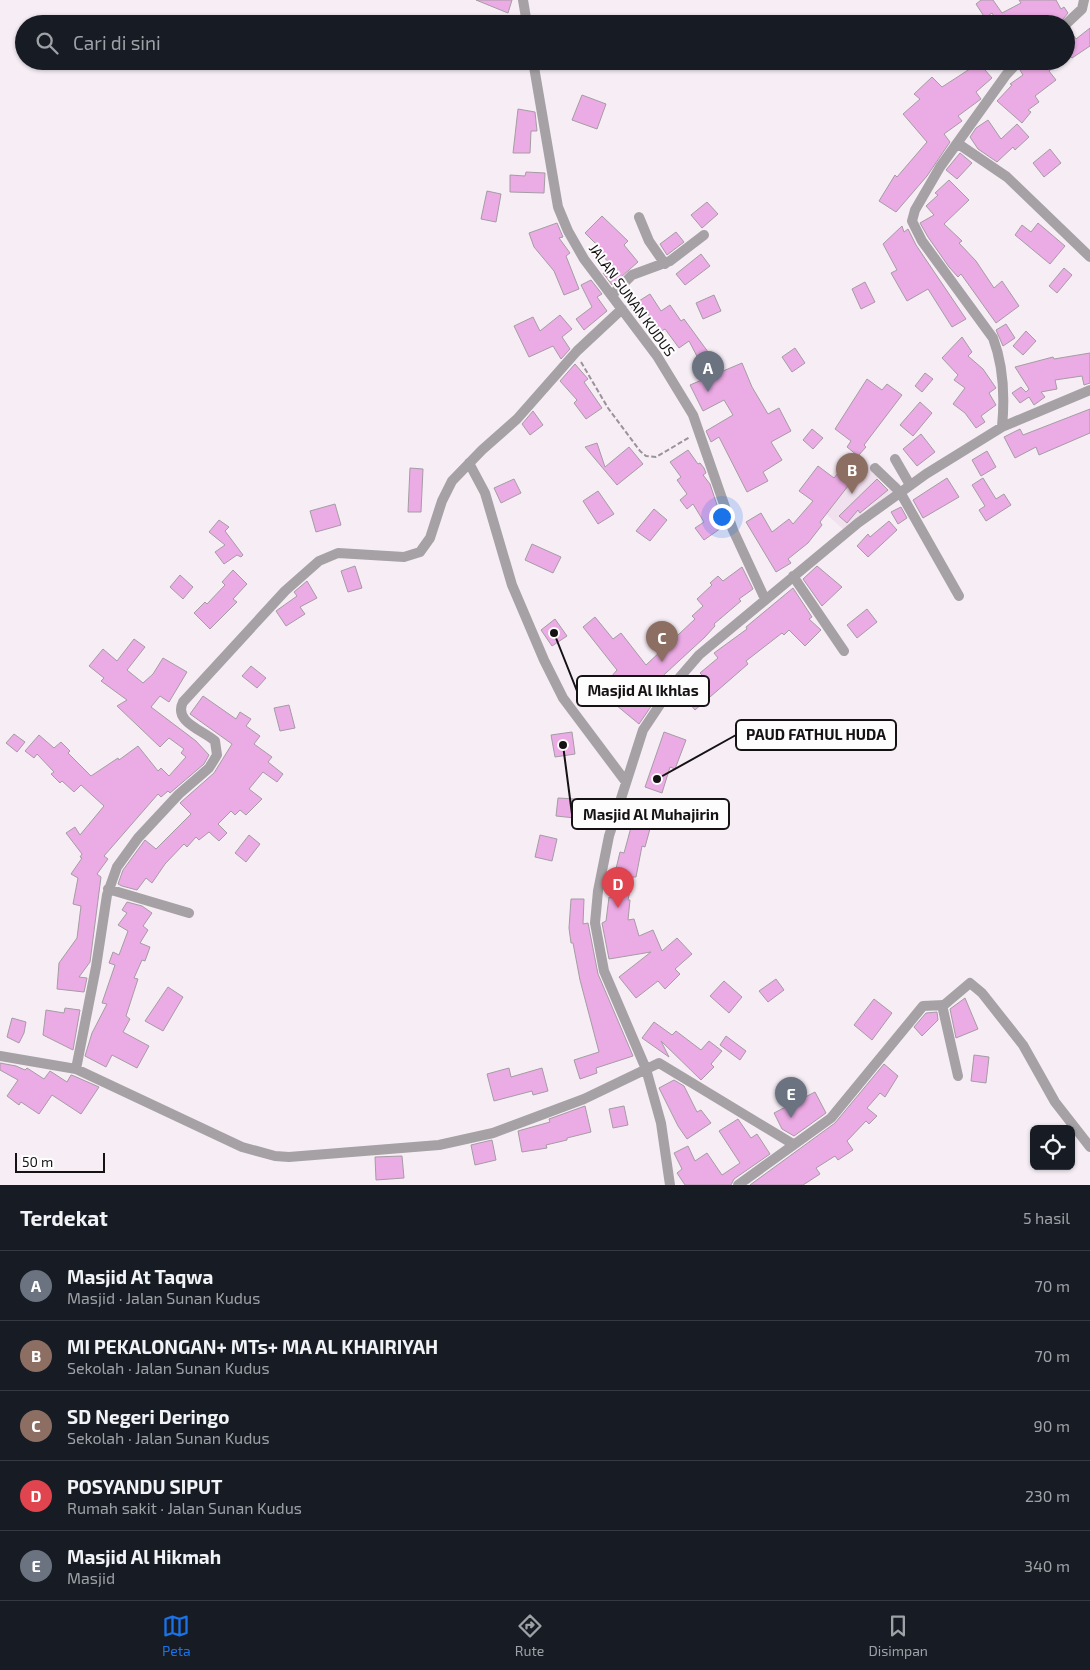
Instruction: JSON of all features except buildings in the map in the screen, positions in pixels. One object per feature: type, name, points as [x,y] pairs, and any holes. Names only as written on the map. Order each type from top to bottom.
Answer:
[{"type":"street","points":[[523,0],[526,15]]},
{"type":"street","points":[[1074,15],[1083,5],[1090,18]]},
{"type":"street","name":"JALAN SUNAN KUDUS","points":[[535,70],[558,207],[574,245],[612,295],[678,389],[699,432],[733,530],[765,599]]},
{"type":"street","points":[[1002,427],[1004,390],[997,350],[992,338],[913,226],[915,210],[940,168],[1012,70]]},
{"type":"street","points":[[957,143],[1007,177],[1090,257]]},
{"type":"street","points":[[639,217],[649,241],[665,264]]},
{"type":"street","points":[[612,295],[632,275],[665,264],[704,235]]},
{"type":"street","points":[[76,1068],[96,967],[108,889],[126,853],[180,794],[209,768],[217,755],[215,740],[189,725],[181,715],[180,708],[185,699],[284,591],[319,561],[338,553],[404,557],[420,552],[430,538],[447,490],[469,463],[522,414],[575,353],[622,309]]},
{"type":"street","points":[[670,1185],[661,1123],[646,1069],[604,971],[596,932],[598,891],[605,854],[642,730],[673,685],[699,655],[858,523],[910,485],[1002,427],[1090,390]]},
{"type":"street","points":[[895,459],[910,485]]},
{"type":"street","points":[[469,463],[485,493],[512,585],[544,660],[563,698],[626,782]]},
{"type":"street","points":[[875,468],[900,492],[959,596]]},
{"type":"street","points":[[792,576],[844,651]]},
{"type":"street","points":[[108,889],[189,913]]},
{"type":"street","points":[[738,1185],[831,1118],[923,1006],[942,1005],[950,1001],[967,984],[972,984],[982,993],[1023,1045],[1055,1102],[1090,1148]]},
{"type":"street","points":[[942,1005],[958,1076]]},
{"type":"street","points":[[0,1056],[76,1068],[242,1147],[267,1154],[289,1156],[439,1145],[493,1133],[584,1099],[659,1062],[793,1144]]},
{"type":"path","points":[[575,353],[608,408],[646,456],[656,457],[699,432]]},
{"type":"shaded area","points":[[848,452],[901,484],[844,530],[813,502]],"holes":[[[880,476],[891,487],[862,514],[852,504]]]},
{"type":"place","name":"Masjid At Taqwa","points":[[708,392]]},
{"type":"place","name":"MI PEKALONGAN+ MTs+ MA AL KHAIRIYAH","points":[[852,494]]},
{"type":"place","name":"Masjid Al Ikhlas","points":[[554,633]]},
{"type":"place","name":"SD Negeri Deringo","points":[[662,662]]},
{"type":"place","name":"Masjid Al Muhajirin","points":[[563,745]]},
{"type":"place","name":"PAUD FATHUL HUDA","points":[[657,779]]},
{"type":"place","name":"POSYANDU SIPUT","points":[[618,908]]},
{"type":"place","name":"Masjid Al Hikmah","points":[[791,1118]]}]
